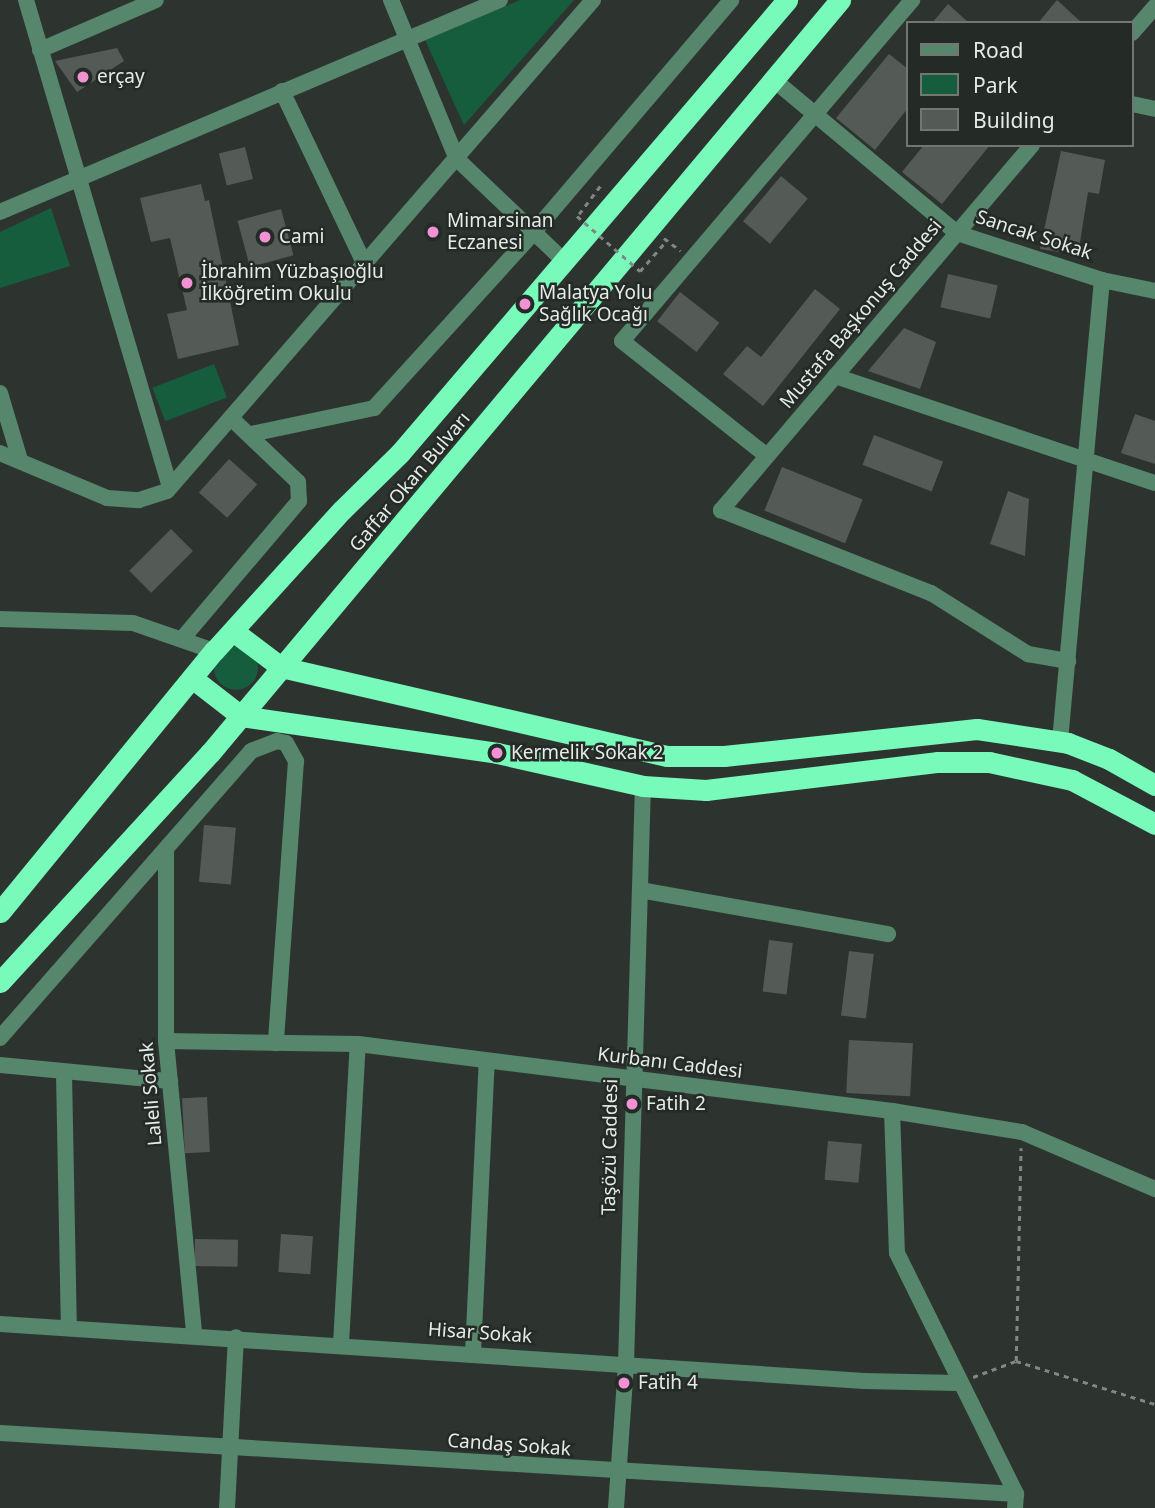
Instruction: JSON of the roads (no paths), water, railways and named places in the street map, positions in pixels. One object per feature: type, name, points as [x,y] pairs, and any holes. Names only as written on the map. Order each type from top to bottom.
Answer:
[{"type":"highway","name":"Gaffar Okan Bulvarı","points":[[0,912],[214,651],[400,453],[563,260],[609,190],[788,0]]},
{"type":"highway","name":"Gaffar Okan Bulvarı","points":[[0,982],[151,822],[281,667],[659,234],[774,80],[841,0]]},
{"type":"highway","points":[[233,631],[281,667],[667,756],[724,756],[952,728],[1060,741],[1109,759],[1155,785]]},
{"type":"highway","points":[[192,678],[241,716],[497,753],[643,786],[706,790],[938,762],[989,762],[1072,780],[1155,824]]},
{"type":"street","points":[[26,0],[170,487]]},
{"type":"street","points":[[40,50],[156,0]]},
{"type":"street","points":[[391,0],[457,159],[563,260]]},
{"type":"street","points":[[0,212],[500,0]]},
{"type":"street","points":[[0,453],[83,490],[118,500],[149,498],[170,487],[593,0]]},
{"type":"street","points":[[251,434],[374,408],[533,233],[731,0]]},
{"type":"street","points":[[767,456],[622,341],[912,0]]},
{"type":"street","points":[[1134,31],[1155,8]]},
{"type":"street","name":"Sancak Sokak","points":[[774,80],[957,233],[1102,279],[1155,291]]},
{"type":"street","points":[[282,91],[365,265]]},
{"type":"street","points":[[1134,104],[1155,109]]},
{"type":"street","name":"Mustafa Başkonuş Caddesi","points":[[1030,147],[721,510],[931,593],[1037,658],[1068,661]]},
{"type":"street","points":[[1060,741],[1102,279]]},
{"type":"street","points":[[835,376],[1086,463],[1155,483]]},
{"type":"street","points":[[0,393],[20,460]]},
{"type":"street","points":[[182,639],[299,501],[298,482],[251,434],[231,418]]},
{"type":"street","points":[[0,619],[133,623],[214,651]]},
{"type":"street","points":[[0,1038],[251,751],[276,741],[293,751],[296,770],[276,1043]]},
{"type":"street","name":"Taşözü Caddesi","points":[[616,1508],[626,1364],[643,786]]},
{"type":"street","name":"Laleli Sokak","points":[[166,850],[166,1041],[194,1334]]},
{"type":"street","points":[[640,890],[888,934]]},
{"type":"street","name":"Kurbanı Caddesi","points":[[166,1041],[358,1044],[892,1111],[1022,1132],[1155,1189]]},
{"type":"street","points":[[341,1344],[358,1044]]},
{"type":"street","points":[[473,1353],[487,1061]]},
{"type":"street","points":[[0,1065],[170,1081]]},
{"type":"street","points":[[64,1073],[69,1327]]},
{"type":"street","points":[[892,1111],[897,1253],[1015,1501]]},
{"type":"street","name":"Hisar Sokak","points":[[0,1324],[194,1334],[864,1381],[957,1383]]},
{"type":"street","points":[[227,1508],[236,1337]]},
{"type":"street","name":"Candaş Sokak","points":[[0,1433],[1015,1501]]},
{"type":"place","name":"erçay","points":[[83,77]]},
{"type":"place","name":"Mimarsinan Eczanesi","points":[[433,232]]},
{"type":"place","name":"Cami","points":[[265,237]]},
{"type":"place","name":"İbrahim Yüzbaşıoğlu İlköğretim Okulu","points":[[187,283]]},
{"type":"place","name":"Malatya Yolu Sağlık Ocağı","points":[[525,304]]},
{"type":"place","name":"Kermelik Sokak 2","points":[[497,753]]},
{"type":"place","name":"Fatih 2","points":[[632,1104]]},
{"type":"place","name":"Fatih 4","points":[[624,1383]]}]
